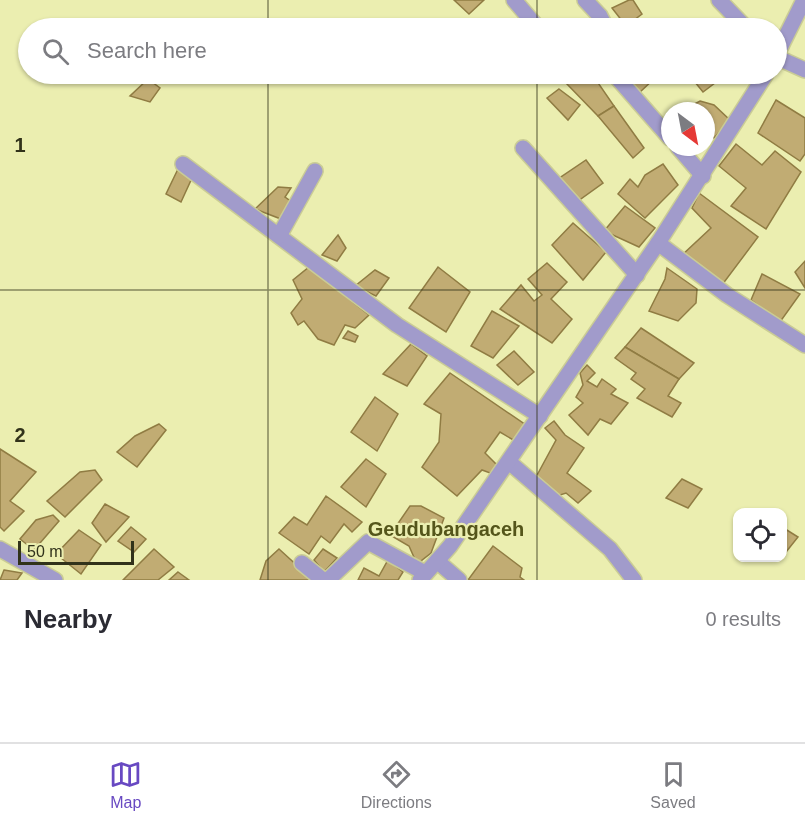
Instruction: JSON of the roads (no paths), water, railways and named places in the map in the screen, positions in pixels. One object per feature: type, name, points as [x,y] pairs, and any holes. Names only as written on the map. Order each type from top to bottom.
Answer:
[{"type":"street","points":[[514,0],[529,18]]},
{"type":"street","points":[[585,0],[601,18]]},
{"type":"street","points":[[719,0],[736,18]]},
{"type":"street","points":[[787,36],[804,0]]},
{"type":"street","points":[[787,62],[805,70]]},
{"type":"street","points":[[623,84],[661,128]]},
{"type":"street","points":[[328,580],[368,542],[423,577],[437,561],[509,462],[637,275],[703,176],[760,84]]},
{"type":"street","points":[[523,148],[637,275]]},
{"type":"street","points":[[686,156],[703,176]]},
{"type":"street","points":[[183,164],[397,326],[540,416]]},
{"type":"street","points":[[279,236],[315,171]]},
{"type":"street","points":[[658,243],[727,295],[805,345]]},
{"type":"street","points":[[509,462],[610,549],[634,580]]},
{"type":"street","points":[[0,549],[55,580]]},
{"type":"street","points":[[437,561],[459,580]]},
{"type":"street","points":[[302,563],[323,580]]},
{"type":"district","name":"Geudubangaceh","points":[[446,529]]}]
